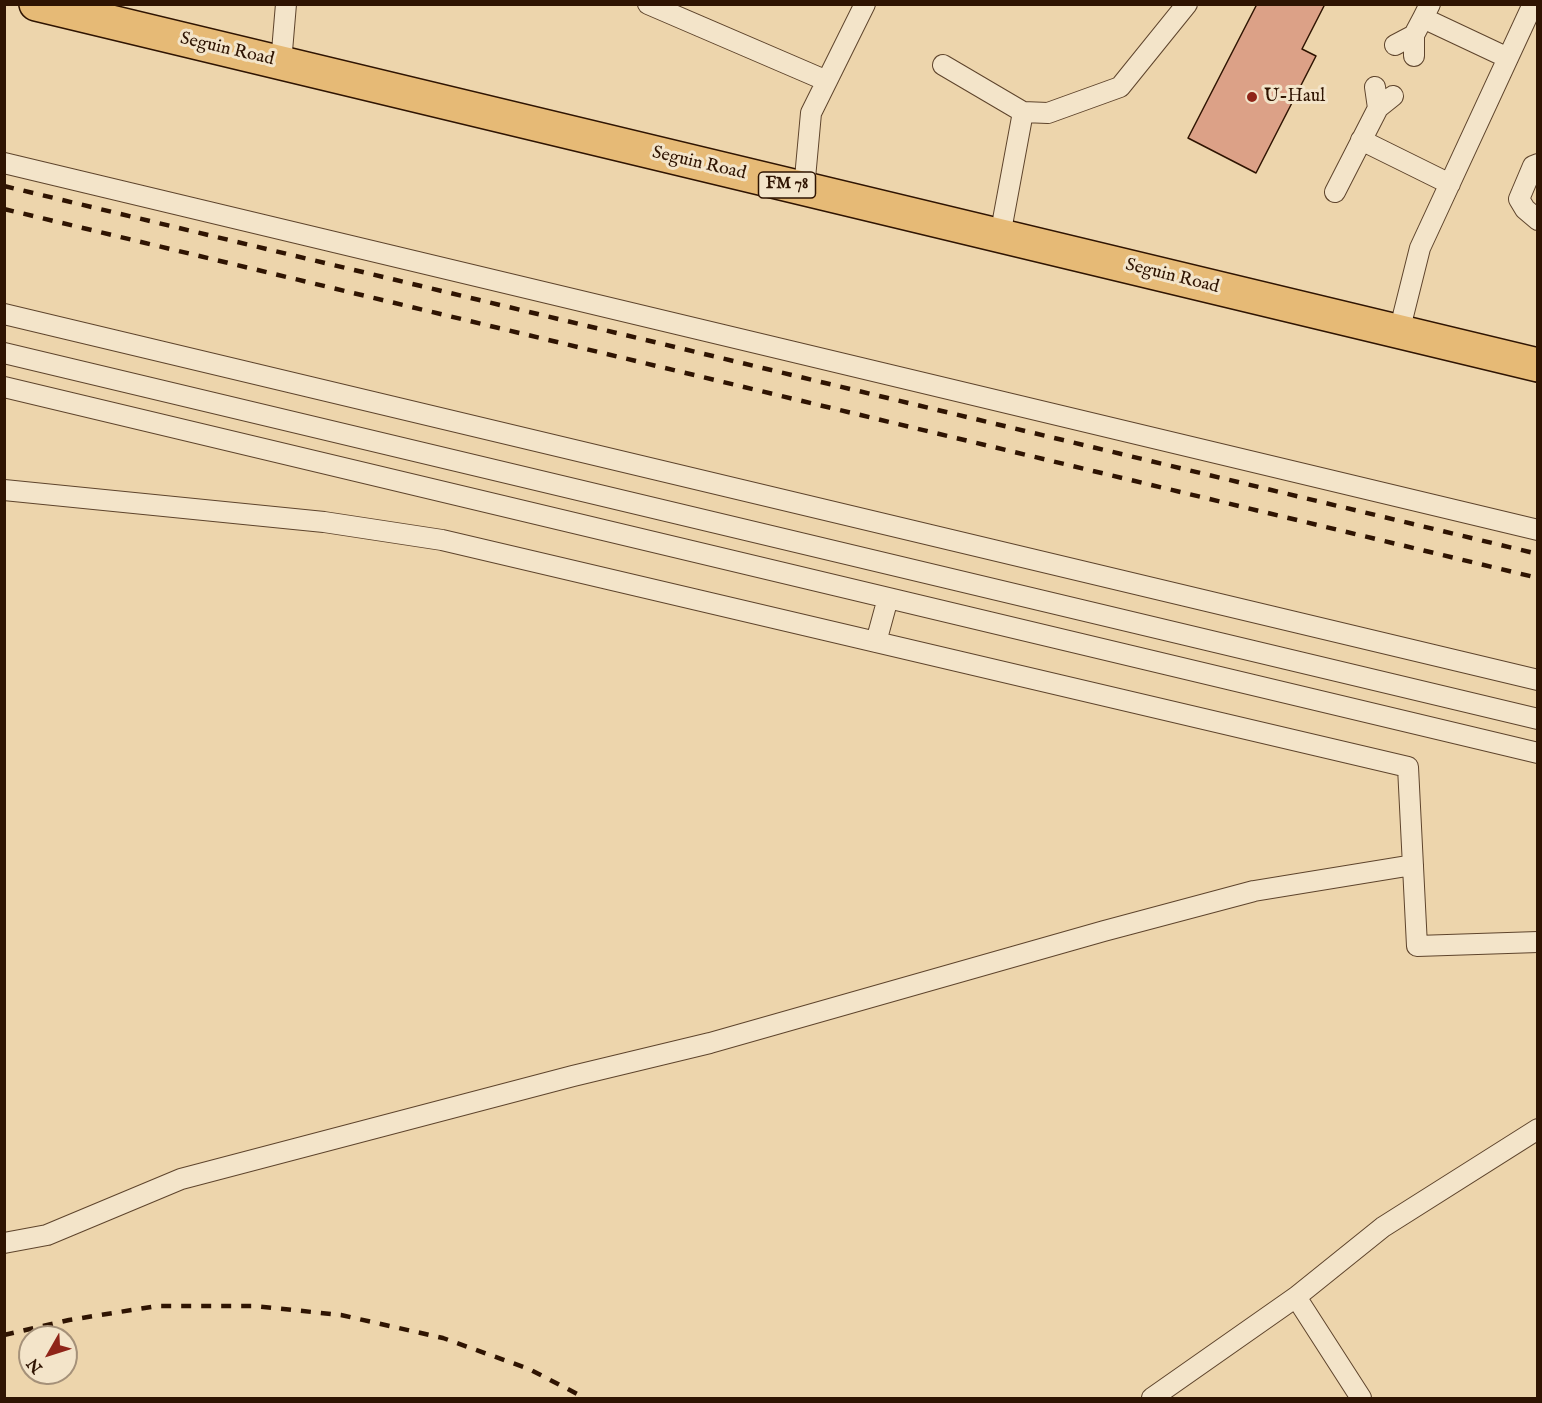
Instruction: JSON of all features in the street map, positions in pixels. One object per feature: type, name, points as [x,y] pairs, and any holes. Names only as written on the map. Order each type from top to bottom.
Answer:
[{"type":"main road","name":"Seguin Road","points":[[36,4],[96,12],[281,63],[1538,365]]},
{"type":"lane","points":[[281,63],[286,4]]},
{"type":"lane","points":[[648,4],[827,81]]},
{"type":"lane","points":[[804,189],[811,113],[865,4]]},
{"type":"lane","points":[[943,65],[1023,112],[1048,113],[1120,87],[1187,4]]},
{"type":"lane","points":[[1399,332],[1420,248],[1533,4]]},
{"type":"lane","points":[[1422,19],[1508,58]]},
{"type":"lane","points":[[1395,45],[1422,19]]},
{"type":"lane","points":[[1414,56],[1422,19]]},
{"type":"lane","points":[[1335,192],[1361,140],[1385,102],[1375,87]]},
{"type":"lane","points":[[1000,236],[1023,112]]},
{"type":"lane","points":[[1361,140],[1450,184]]},
{"type":"lane","points":[[4,163],[1538,530]]},
{"type":"lane","points":[[1538,164],[1533,166],[1519,199],[1525,209],[1538,220]]},
{"type":"lane","points":[[4,314],[1538,680]]},
{"type":"lane","points":[[4,353],[1538,719]]},
{"type":"lane","points":[[4,387],[1538,753]]},
{"type":"lane","points":[[4,490],[324,522],[442,540],[1408,767],[1417,946],[1538,942]]},
{"type":"lane","points":[[876,642],[888,598]]},
{"type":"lane","points":[[4,1243],[47,1235],[182,1179],[573,1076],[710,1043],[1104,931],[1254,891],[1413,865]]},
{"type":"lane","points":[[1152,1398],[1296,1297],[1383,1227],[1538,1129]]},
{"type":"lane","points":[[1296,1297],[1361,1398]]},
{"type":"building","name":"U-Haul","points":[[1257,4],[1325,4],[1302,49],[1316,56],[1256,173],[1188,138]]},
{"type":"railway","points":[[4,186],[1538,554]]},
{"type":"railway","points":[[4,209],[1538,578]]},
{"type":"railway","points":[[4,1335],[69,1320],[157,1306],[254,1306],[341,1315],[443,1338],[529,1369],[585,1398]]},
{"type":"place","name":"U-Haul","points":[[1252,97]]}]
